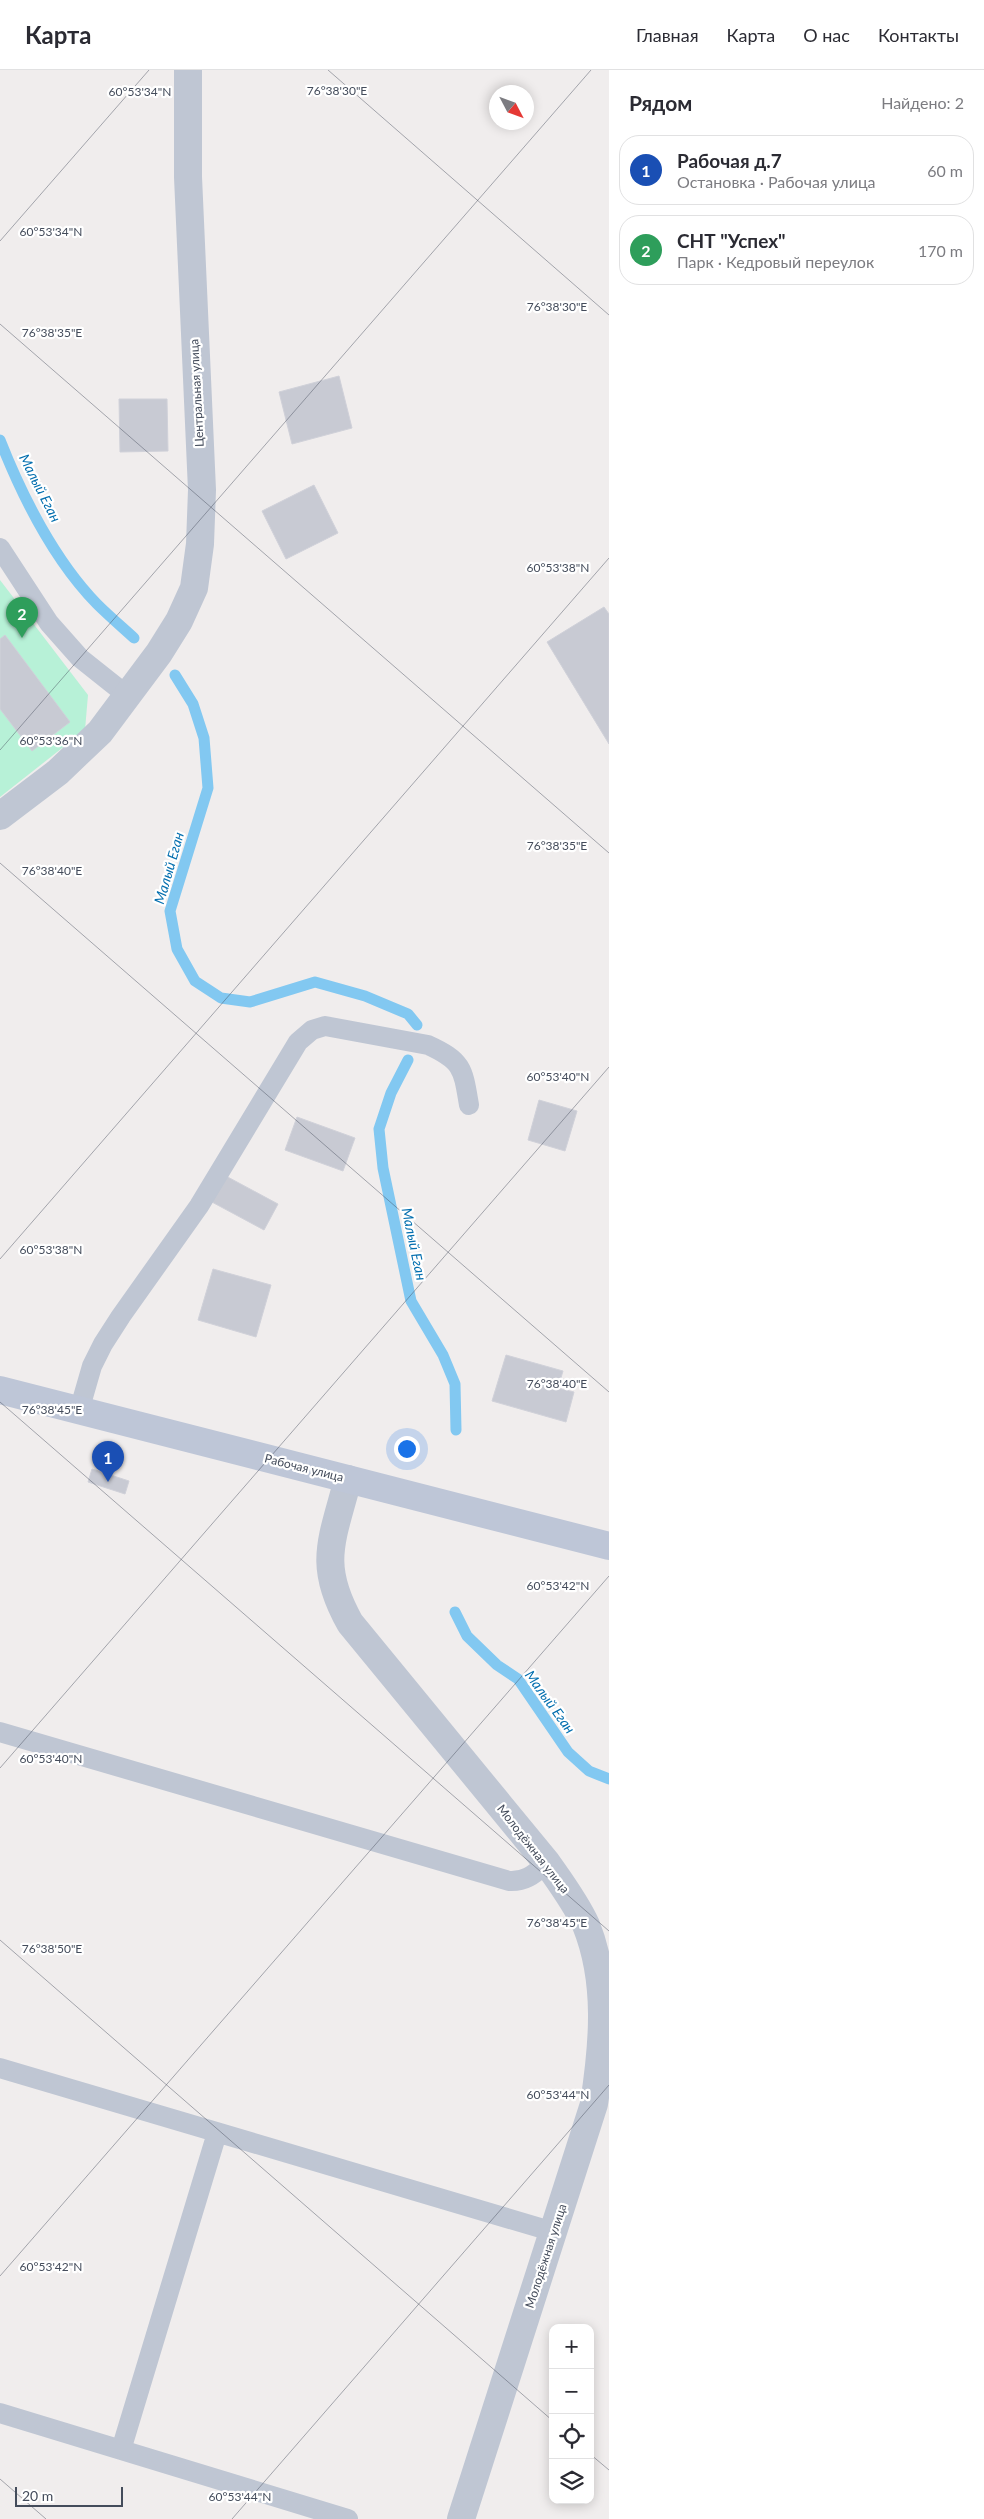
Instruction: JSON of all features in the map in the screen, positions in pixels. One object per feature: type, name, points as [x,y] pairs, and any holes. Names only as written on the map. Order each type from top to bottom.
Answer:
[{"type":"street","name":"Центральная улица","points":[[0,816],[58,772],[100,732],[129,697],[179,621],[194,588],[200,544],[202,490],[188,177],[188,70]]},
{"type":"street","name":"Рабочая улица","points":[[0,1390],[609,1546]]},
{"type":"street","name":"Молодёжная улица","points":[[348,1479],[331,1545],[329,1564],[330,1579],[336,1599],[350,1623],[547,1863],[571,1897],[586,1926],[601,1987],[603,2046],[594,2104],[461,2519]]},
{"type":"lane","points":[[0,548],[49,623],[80,658],[129,697]]},
{"type":"lane","points":[[79,1411],[92,1366],[116,1323],[199,1206],[298,1042],[312,1030],[325,1026],[428,1045],[444,1052],[457,1062],[464,1073],[469,1105]]},
{"type":"lane","points":[[0,1732],[509,1881],[522,1882],[547,1863]]},
{"type":"lane","points":[[0,2068],[554,2232]]},
{"type":"lane","points":[[121,2450],[217,2133]]},
{"type":"lane","points":[[0,2413],[348,2519]]},
{"type":"green space","points":[[0,580],[88,695],[85,730],[0,797]]},
{"type":"building","points":[[339,376],[352,428],[292,444],[279,392]]},
{"type":"building","points":[[119,399],[167,399],[168,451],[120,452]]},
{"type":"building","points":[[314,485],[338,533],[286,559],[262,511]]},
{"type":"building","points":[[604,607],[609,614],[609,744],[547,642]]},
{"type":"building","points":[[5,635],[70,722],[32,751],[0,709],[0,639]]},
{"type":"building","points":[[539,1100],[577,1111],[565,1151],[528,1140]]},
{"type":"building","points":[[297,1117],[355,1138],[343,1171],[285,1150]]},
{"type":"building","points":[[224,1175],[278,1204],[264,1230],[210,1201]]},
{"type":"building","points":[[213,1269],[271,1285],[256,1337],[198,1320]]},
{"type":"building","points":[[506,1355],[563,1371],[558,1388],[574,1392],[566,1422],[492,1401]]},
{"type":"building","points":[[92,1469],[129,1481],[125,1494],[88,1482]]},
{"type":"waterway","name":"Малый Еган","points":[[0,440],[29,505],[67,568],[97,604],[134,638]]},
{"type":"waterway","name":"Малый Еган","points":[[175,675],[193,704],[204,738],[208,788],[170,911],[177,949],[195,981],[221,998],[250,1002],[315,982],[365,996],[408,1014],[417,1025]]},
{"type":"waterway","name":"Малый Еган","points":[[408,1060],[391,1093],[379,1129],[383,1168],[411,1301],[443,1355],[455,1384],[456,1430]]},
{"type":"waterway","name":"Малый Еган","points":[[455,1612],[467,1636],[497,1665],[518,1679],[568,1752],[589,1771],[609,1779]]},
{"type":"place","name":"СНТ \"Успех\"","points":[[22,638]]},
{"type":"place","name":"Рабочая д.7","points":[[108,1482]]}]
